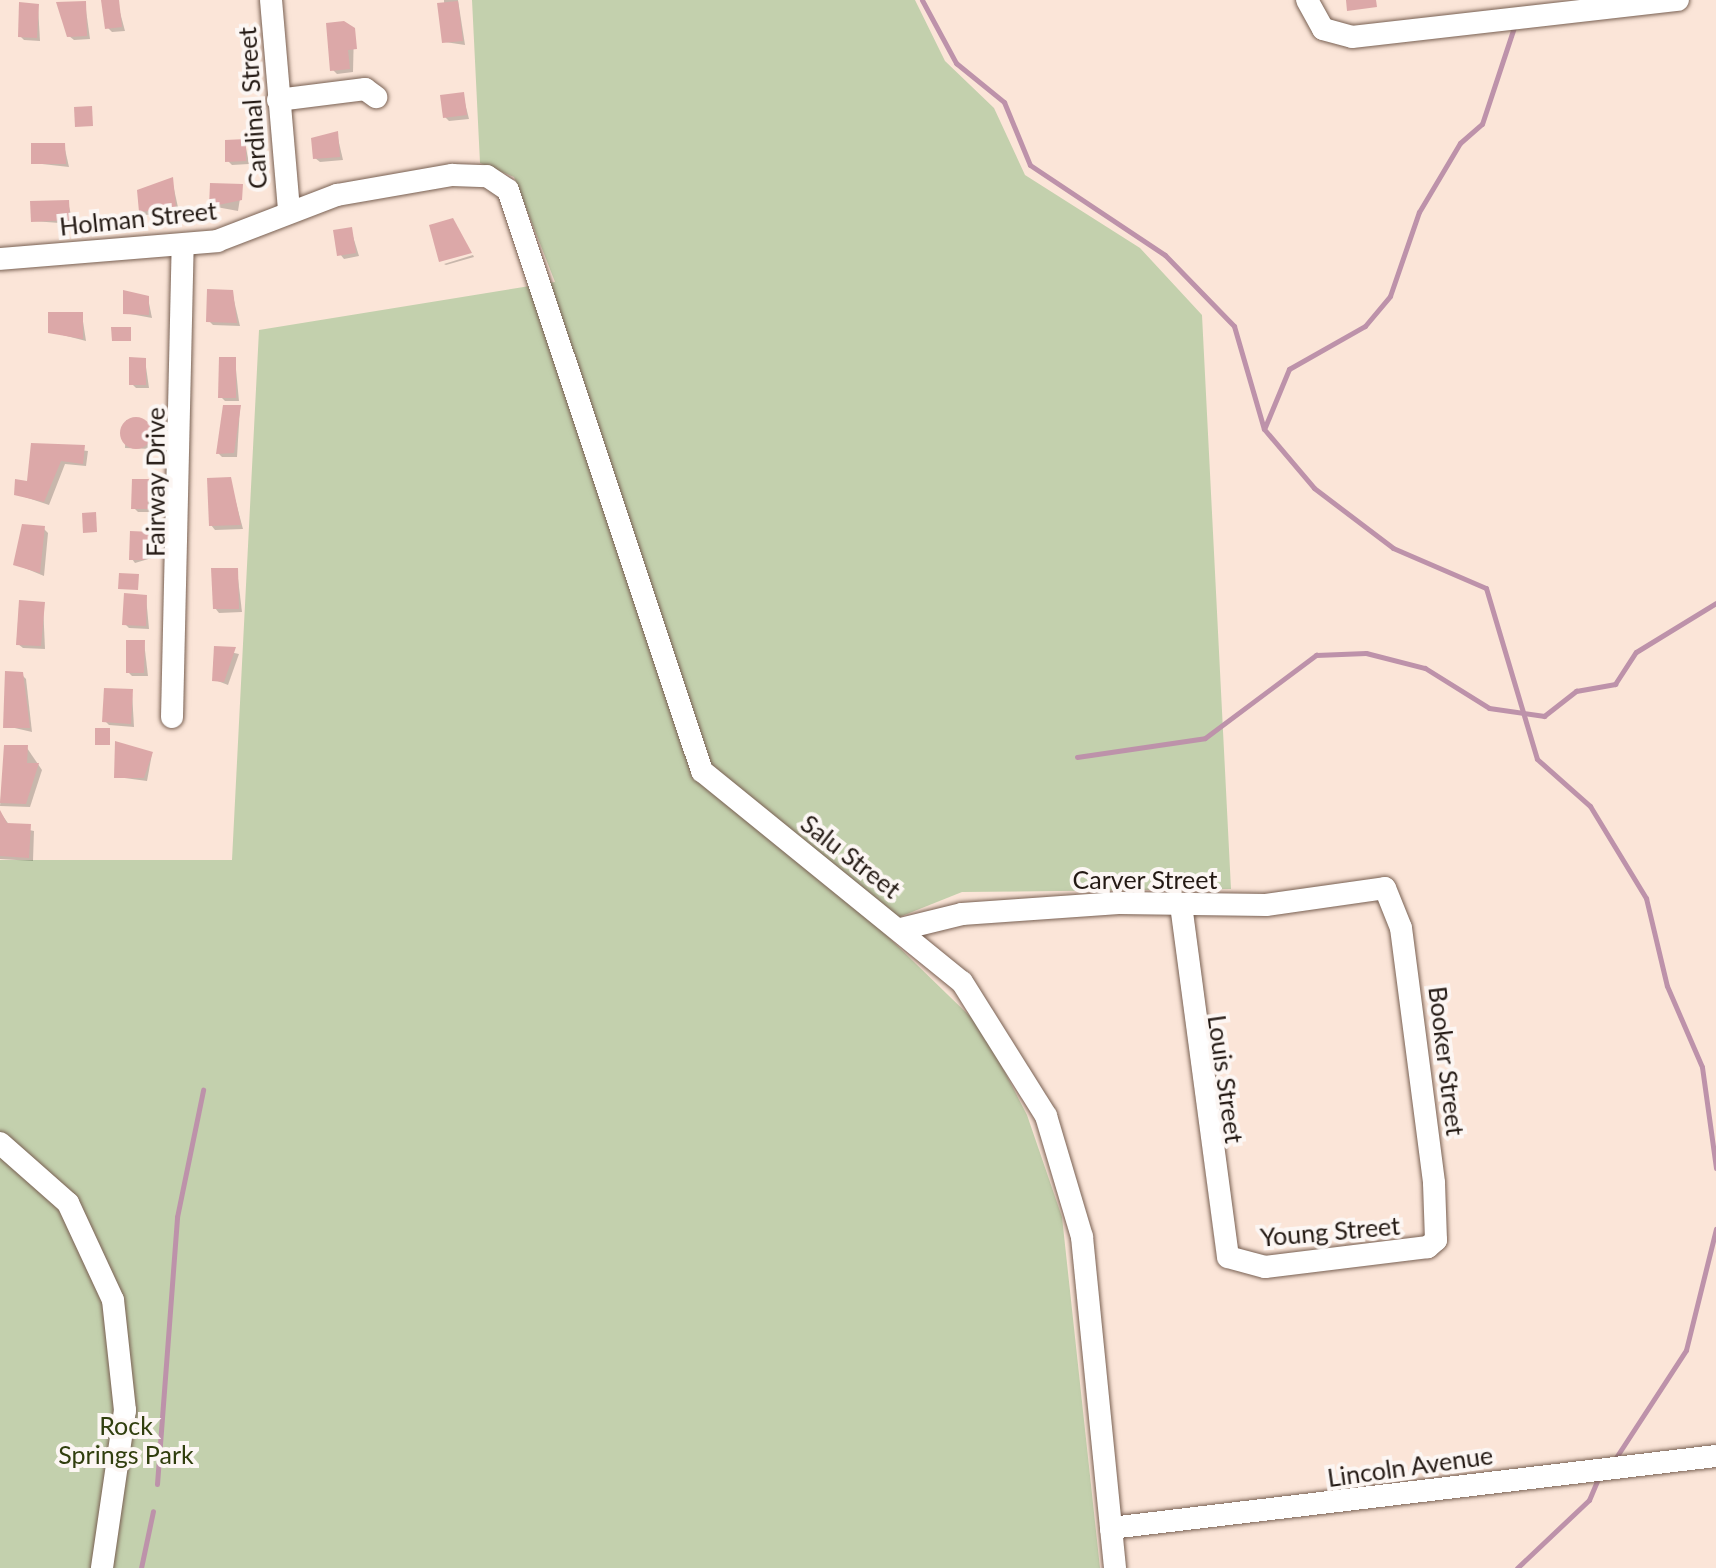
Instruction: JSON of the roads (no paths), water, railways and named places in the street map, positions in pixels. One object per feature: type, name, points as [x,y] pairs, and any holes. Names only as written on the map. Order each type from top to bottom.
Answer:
[{"type":"street","name":"Cardinal Street","points":[[272,0],[288,211]]},
{"type":"street","points":[[1307,0],[1331,33],[1405,34],[1678,0]]},
{"type":"street","points":[[278,100],[365,89],[376,97]]},
{"type":"street","name":"Holman Street","points":[[0,259],[183,246],[288,211],[452,175],[488,176],[508,190]]},
{"type":"street","name":"Salu Street","points":[[508,190],[692,755],[718,788],[901,929],[992,1022],[1062,1159],[1082,1237],[1115,1568]]},
{"type":"street","name":"Fairway Drive","points":[[172,717],[183,246]]},
{"type":"street","name":"Carver Street","points":[[901,929],[962,914],[1181,906],[1388,891]]},
{"type":"street","name":"Booker Street","points":[[1388,891],[1411,989],[1436,1240]]},
{"type":"street","name":"Louis Street","points":[[1181,906],[1228,1257]]},
{"type":"street","points":[[0,1143],[68,1203],[114,1300],[125,1410],[102,1568]]},
{"type":"street","name":"Young Street","points":[[1228,1257],[1246,1266],[1323,1263],[1436,1240]]},
{"type":"street","name":"Lincoln Avenue","points":[[1110,1528],[1716,1456]]},
{"type":"waterway","points":[[922,0],[956,63],[1004,102],[1030,165],[1165,255],[1234,326],[1264,429],[1314,488],[1393,548],[1486,588],[1537,759],[1590,806],[1646,898],[1667,986],[1702,1067],[1716,1168]]},
{"type":"waterway","points":[[1265,427],[1289,369],[1365,326],[1390,296],[1419,212],[1460,143],[1482,124],[1514,27]]},
{"type":"waterway","points":[[1077,757],[1205,738],[1316,655],[1366,653],[1425,668],[1489,708],[1544,716],[1576,691],[1615,684],[1636,652],[1716,603]]},
{"type":"waterway","points":[[157,1484],[177,1217],[203,1090]]},
{"type":"waterway","points":[[1615,1459],[1686,1350],[1716,1229]]},
{"type":"waterway","points":[[1517,1568],[1589,1500],[1598,1479]]},
{"type":"waterway","points":[[141,1568],[153,1511]]},
{"type":"park label","name":"Rock Springs Park","points":[[126,1440]]}]
